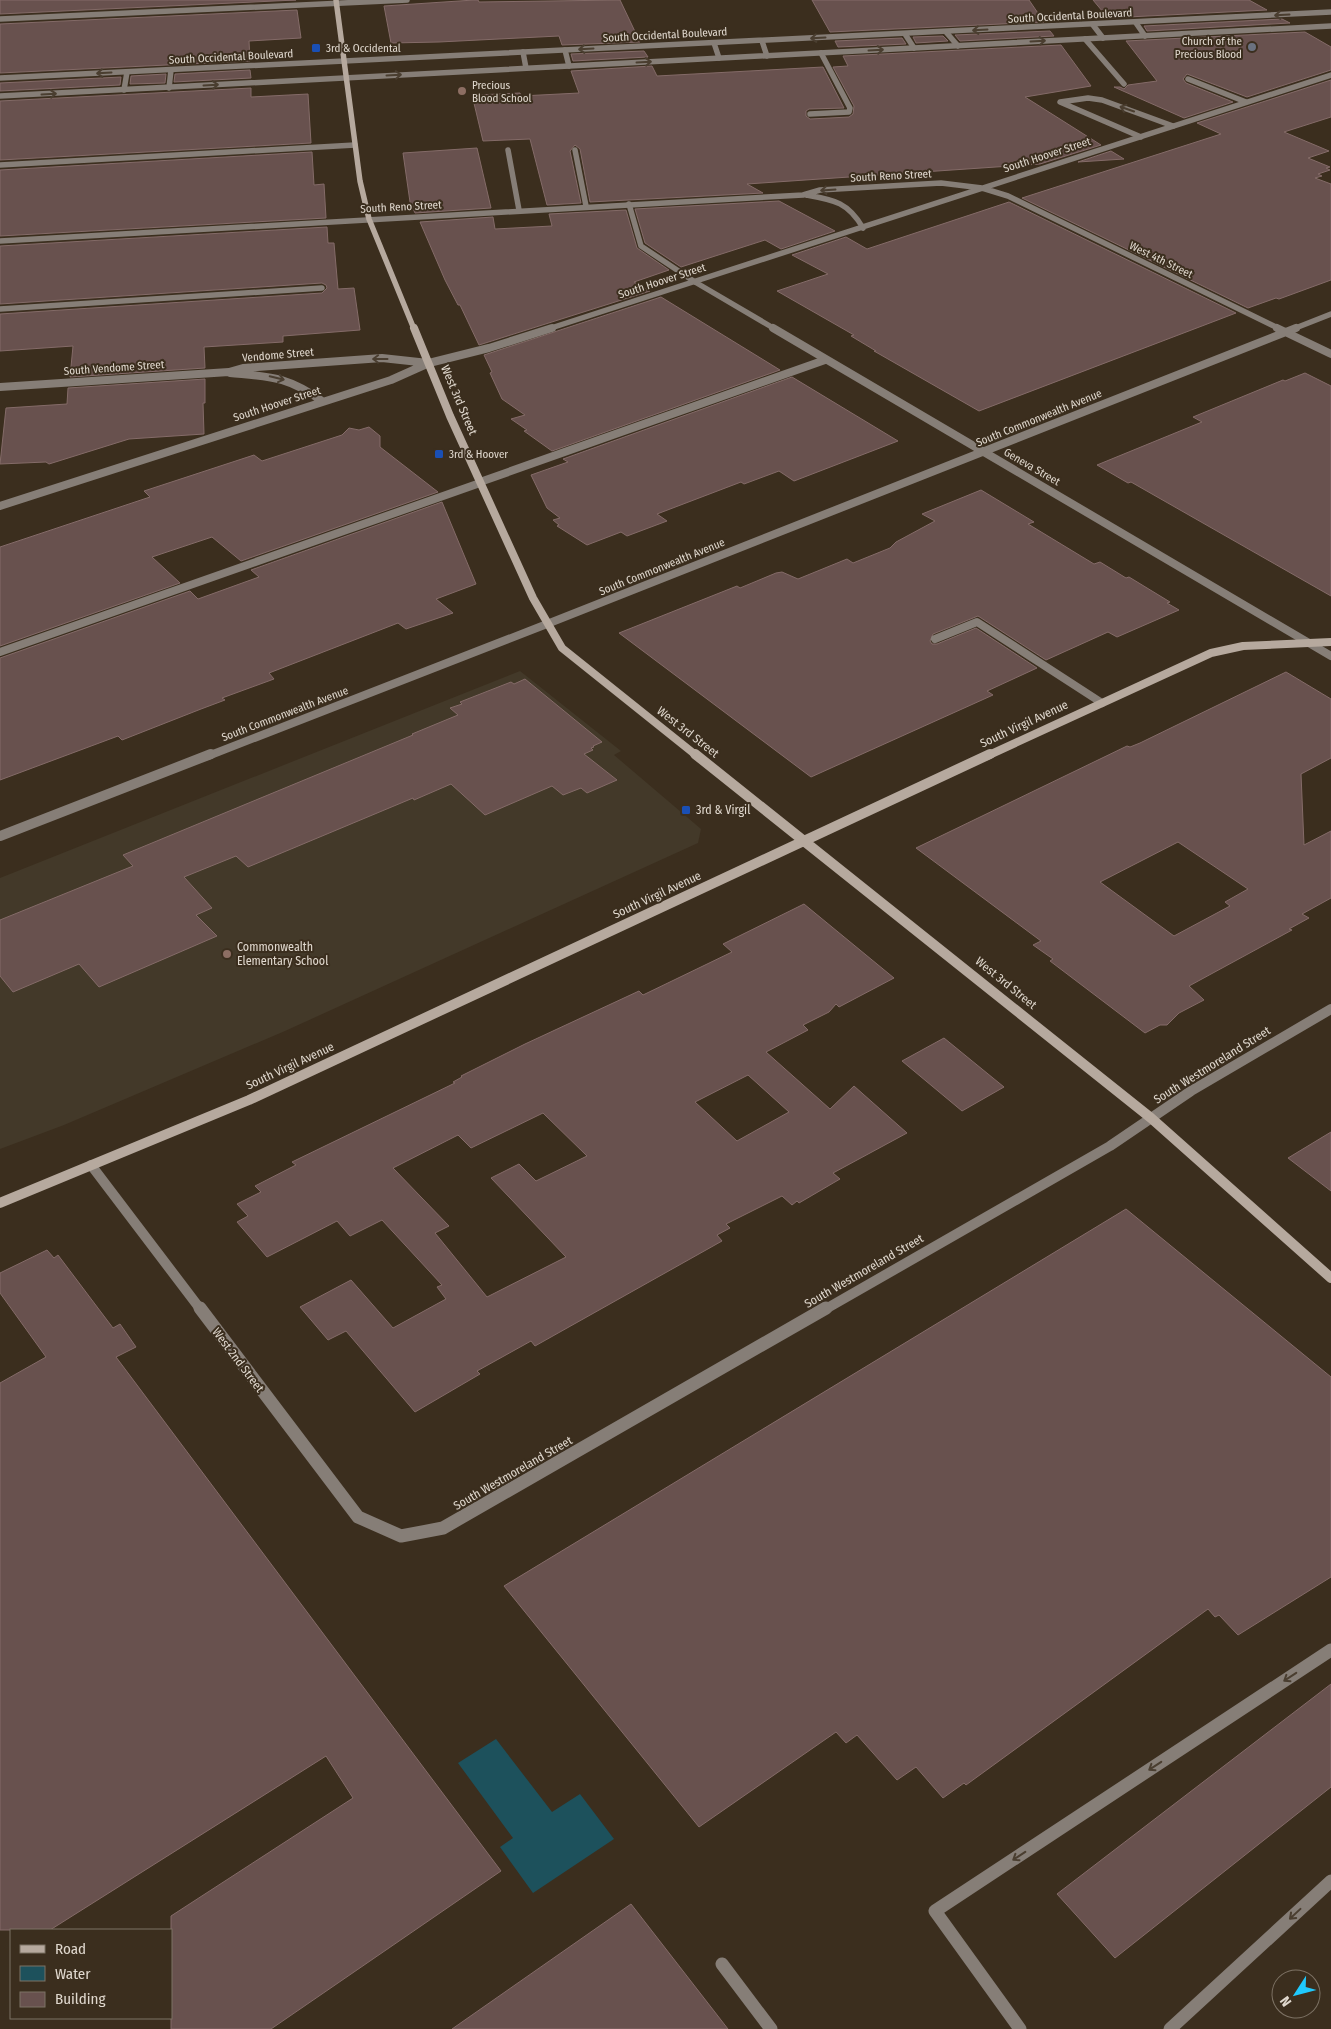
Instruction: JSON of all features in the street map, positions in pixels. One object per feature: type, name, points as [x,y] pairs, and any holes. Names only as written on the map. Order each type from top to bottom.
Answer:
[{"type":"main road","name":"West 3rd Street","points":[[336,2],[360,181],[369,219],[450,416],[547,624],[562,648],[1151,1118],[1331,1278]]},
{"type":"main road","name":"South Virgil Avenue","points":[[0,1203],[249,1100],[1188,662],[1211,653],[1243,646],[1331,642]]},
{"type":"street","points":[[0,19],[407,0]]},
{"type":"street","name":"South Occidental Boulevard","points":[[0,78],[1331,12]]},
{"type":"street","points":[[1136,23],[1144,36]]},
{"type":"street","points":[[1093,25],[1102,38]]},
{"type":"street","name":"South Occidental Boulevard","points":[[0,96],[1331,26]]},
{"type":"street","name":"South Occidental Boulevard","points":[[1310,27],[1331,31]]},
{"type":"street","points":[[946,32],[958,46]]},
{"type":"street","points":[[905,34],[914,48]]},
{"type":"street","points":[[1085,39],[1124,84]]},
{"type":"street","points":[[762,41],[767,56]]},
{"type":"street","points":[[714,43],[719,58]]},
{"type":"street","points":[[565,50],[568,66]]},
{"type":"street","points":[[523,52],[526,68]]},
{"type":"street","points":[[810,114],[850,112],[850,108],[821,53]]},
{"type":"street","points":[[169,88],[171,70]]},
{"type":"street","points":[[124,90],[127,72]]},
{"type":"street","name":"South Hoover Street","points":[[0,506],[391,380],[429,363],[475,352],[695,282],[1331,75]]},
{"type":"street","points":[[1188,79],[1246,102]]},
{"type":"street","points":[[1141,136],[1060,102],[1088,98],[1102,100],[1173,126]]},
{"type":"street","points":[[0,165],[355,145]]},
{"type":"street","points":[[508,150],[519,210]]},
{"type":"street","points":[[575,150],[586,206]]},
{"type":"street","name":"South Reno Street","points":[[803,195],[820,190],[941,183],[982,188]]},
{"type":"street","name":"West 4th Street","points":[[982,188],[1008,196],[1331,354]]},
{"type":"street","name":"South Reno Street","points":[[0,241],[803,195],[822,198],[838,204],[854,213],[863,228]]},
{"type":"street","name":"Geneva Street","points":[[629,204],[641,246],[695,282],[1331,656]]},
{"type":"street","points":[[0,309],[322,288]]},
{"type":"street","name":"South Commonwealth Avenue","points":[[0,836],[547,624],[1331,314]]},
{"type":"street","name":"Vendome Street","points":[[229,372],[243,368],[382,358],[429,363]]},
{"type":"street","points":[[0,652],[825,360]]},
{"type":"street","name":"Vendome Street","points":[[229,372],[275,377],[301,386],[322,401]]},
{"type":"street","name":"South Vendome Street","points":[[0,387],[229,372]]},
{"type":"street","points":[[935,639],[977,622],[1102,703]]},
{"type":"street","name":"South Westmoreland Street","points":[[401,1536],[443,1528],[1101,1151],[1192,1091],[1331,1009]]},
{"type":"street","name":"West 2nd Street","points":[[91,1166],[358,1517],[401,1536]]},
{"type":"street","points":[[1020,2029],[935,1911],[1331,1650]]},
{"type":"street","points":[[1170,2029],[1331,1881]]},
{"type":"street","points":[[722,1964],[771,2029]]},
{"type":"shaded area","name":"Commonwealth Elementary School","points":[[520,671],[621,751],[614,755],[701,829],[698,843],[285,1031],[64,1125],[0,1149],[0,878]]},
{"type":"water","points":[[496,1739],[552,1812],[580,1794],[614,1839],[533,1893],[500,1847],[513,1838],[458,1763]]},
{"type":"building","points":[[0,0],[296,0],[0,14]]},
{"type":"building","points":[[478,0],[479,2],[620,0],[640,42],[562,45],[559,36],[391,43],[384,6]]},
{"type":"building","points":[[812,0],[1029,0],[1044,22],[830,32]]},
{"type":"building","points":[[1093,0],[1249,0],[1267,10],[1108,18]]},
{"type":"building","points":[[297,10],[301,38],[249,41],[250,61],[0,73],[0,24]]},
{"type":"building","points":[[1282,19],[1290,23],[1147,31],[1144,26]]},
{"type":"building","points":[[1050,31],[1054,36],[960,41],[955,35]]},
{"type":"building","points":[[1305,32],[1331,47],[1331,70],[1247,97],[1187,74],[1183,79],[1186,83],[1233,102],[1184,118],[1114,87],[1124,89],[1128,85],[1157,81],[1126,41]]},
{"type":"building","points":[[943,36],[948,41],[916,43],[913,37]]},
{"type":"building","points":[[902,38],[906,44],[838,47],[835,41]]},
{"type":"building","points":[[1061,45],[1091,86],[1025,97],[1101,145],[1040,164],[747,184],[763,193],[590,202],[580,149],[575,145],[570,151],[581,203],[547,205],[530,139],[483,141],[473,99],[478,99],[477,95],[520,93],[521,96],[579,93],[571,71],[652,66],[657,76],[823,67],[844,108],[809,109],[806,111],[806,116],[810,119],[849,117],[853,114],[854,106],[833,67],[848,66],[843,56]]},
{"type":"building","points":[[644,51],[648,57],[573,61],[571,54]]},
{"type":"building","points":[[250,70],[251,78],[174,82],[175,74]]},
{"type":"building","points":[[166,74],[165,83],[130,84],[131,76]]},
{"type":"building","points":[[121,77],[120,85],[0,91],[0,83]]},
{"type":"building","points":[[1331,80],[1331,117],[1284,132],[1329,151],[1308,158],[1330,167],[1326,168],[1330,170],[1318,174],[1322,176],[1315,178],[1331,184],[1331,280],[1248,308],[1022,198],[1221,134],[1197,123]]},
{"type":"building","points":[[251,88],[251,97],[308,94],[311,143],[0,160],[0,101]]},
{"type":"building","points":[[477,148],[491,208],[415,213],[410,202],[403,153]]},
{"type":"building","points":[[1111,151],[1124,159],[1078,162]]},
{"type":"building","points":[[312,152],[314,185],[324,184],[326,218],[0,236],[0,170]]},
{"type":"building","points":[[779,201],[835,231],[781,249],[765,240],[681,267],[645,243],[635,209]]},
{"type":"building","points":[[1009,202],[1236,313],[979,411],[874,351],[876,351],[851,336],[854,335],[777,291],[828,274],[792,255],[846,237],[867,249]]},
{"type":"building","points":[[626,210],[637,248],[669,270],[634,282],[650,291],[479,345],[460,305],[458,305],[445,280],[420,222],[493,217],[495,229],[552,226],[549,214]]},
{"type":"building","points":[[327,227],[328,243],[334,243],[338,289],[354,288],[360,330],[283,336],[283,342],[204,347],[205,368],[70,377],[73,346],[0,351],[0,314],[322,293],[327,288],[322,283],[0,304],[0,246]]},
{"type":"building","points":[[661,297],[780,370],[552,451],[511,419],[525,415],[502,399],[484,355]]},
{"type":"building","points":[[1305,373],[1331,386],[1331,596],[1131,482],[1128,483],[1097,465],[1202,422],[1193,417],[1283,380],[1285,381]]},
{"type":"building","points":[[792,377],[898,441],[794,481],[779,471],[744,484],[741,482],[657,514],[667,521],[627,536],[621,532],[587,545],[557,526],[559,525],[553,520],[560,518],[547,508],[531,475],[568,462],[563,459]]},
{"type":"building","points":[[205,379],[205,403],[203,403],[204,434],[129,439],[49,464],[46,462],[0,464],[6,408],[67,404],[68,388]]},
{"type":"building","points":[[369,427],[380,436],[380,447],[438,492],[241,561],[212,537],[152,557],[180,583],[0,646],[0,547],[150,497],[144,491],[254,455],[262,461],[342,435],[349,428],[359,430]]},
{"type":"building","points":[[981,490],[1034,522],[1028,524],[1094,564],[1100,562],[1126,578],[1129,577],[1170,602],[1167,603],[1179,610],[1117,637],[1108,632],[1046,660],[978,616],[933,634],[930,641],[932,644],[937,644],[976,628],[1037,668],[987,691],[993,695],[811,777],[619,633],[737,586],[740,588],[776,573],[782,572],[798,579],[847,559],[853,563],[890,548],[896,542],[935,521],[922,514]]},
{"type":"building","points":[[442,502],[476,584],[436,599],[453,613],[406,629],[398,623],[269,673],[274,679],[222,698],[225,700],[122,740],[118,736],[0,780],[0,658],[190,591],[198,599],[259,577],[251,570]]},
{"type":"building","points":[[1286,672],[1331,699],[1331,758],[1301,774],[1304,845],[1331,831],[1331,898],[1302,914],[1309,918],[1289,929],[1292,930],[1189,986],[1204,1000],[1179,1013],[1167,1025],[1160,1025],[1145,1033],[1050,961],[1053,959],[1033,945],[1041,941],[916,848],[1127,746],[1130,747]],"holes":[[[1178,842],[1248,889],[1225,902],[1230,906],[1174,936],[1100,882]]]},
{"type":"building","points":[[525,679],[602,742],[593,746],[591,748],[593,750],[584,754],[617,780],[587,793],[581,788],[563,795],[552,786],[485,815],[451,784],[248,867],[236,856],[184,877],[212,908],[196,915],[217,936],[99,987],[79,964],[13,992],[0,976],[0,920],[133,866],[123,855],[413,735],[458,715],[450,708],[462,704],[460,702],[511,682],[514,684]]},
{"type":"building","points":[[804,904],[894,978],[839,1007],[836,1004],[829,1012],[803,1025],[808,1030],[766,1052],[830,1109],[854,1086],[907,1133],[833,1173],[840,1179],[799,1203],[797,1201],[792,1205],[782,1196],[726,1224],[730,1228],[717,1235],[722,1241],[535,1346],[531,1341],[477,1371],[480,1374],[415,1412],[346,1331],[328,1340],[300,1307],[351,1280],[393,1328],[446,1299],[437,1287],[442,1285],[382,1220],[350,1236],[337,1221],[267,1257],[237,1222],[248,1216],[237,1204],[261,1192],[255,1186],[296,1165],[292,1162],[455,1083],[453,1082],[461,1076],[525,1044],[639,991],[643,995],[732,952],[723,944]],"holes":[[[748,1075],[789,1112],[737,1141],[695,1102]],[[543,1113],[587,1156],[536,1181],[519,1164],[491,1178],[566,1257],[487,1297],[435,1233],[449,1226],[393,1168],[458,1135],[471,1148]]]},
{"type":"building","points":[[944,1038],[1004,1087],[962,1111],[902,1061]]},
{"type":"building","points":[[1331,1132],[1331,1191],[1288,1158]]},
{"type":"building","points":[[1126,1209],[1331,1377],[1331,1577],[1238,1635],[1219,1615],[1215,1617],[1208,1609],[966,1785],[964,1783],[943,1798],[916,1767],[897,1780],[857,1735],[846,1743],[836,1732],[699,1827],[504,1586]]},
{"type":"building","points":[[47,1250],[54,1258],[58,1255],[113,1328],[120,1324],[136,1347],[116,1357],[501,1871],[271,2029],[171,2029],[171,1916],[353,1798],[326,1756],[52,1929],[0,1930],[0,1383],[46,1357],[0,1293],[0,1273]]},
{"type":"building","points":[[1331,1684],[1331,1787],[1115,1958],[1057,1894]]},
{"type":"building","points":[[631,1904],[728,2029],[452,2029]]},
{"type":"place","name":"Church of the Precious Blood","points":[[1252,47]]},
{"type":"place","name":"3rd & Occidental","points":[[316,48]]},
{"type":"place","name":"Precious Blood School","points":[[462,91]]},
{"type":"place","name":"3rd & Hoover","points":[[439,454]]},
{"type":"place","name":"3rd & Virgil","points":[[686,810]]},
{"type":"place","name":"Commonwealth Elementary School","points":[[227,954]]}]
